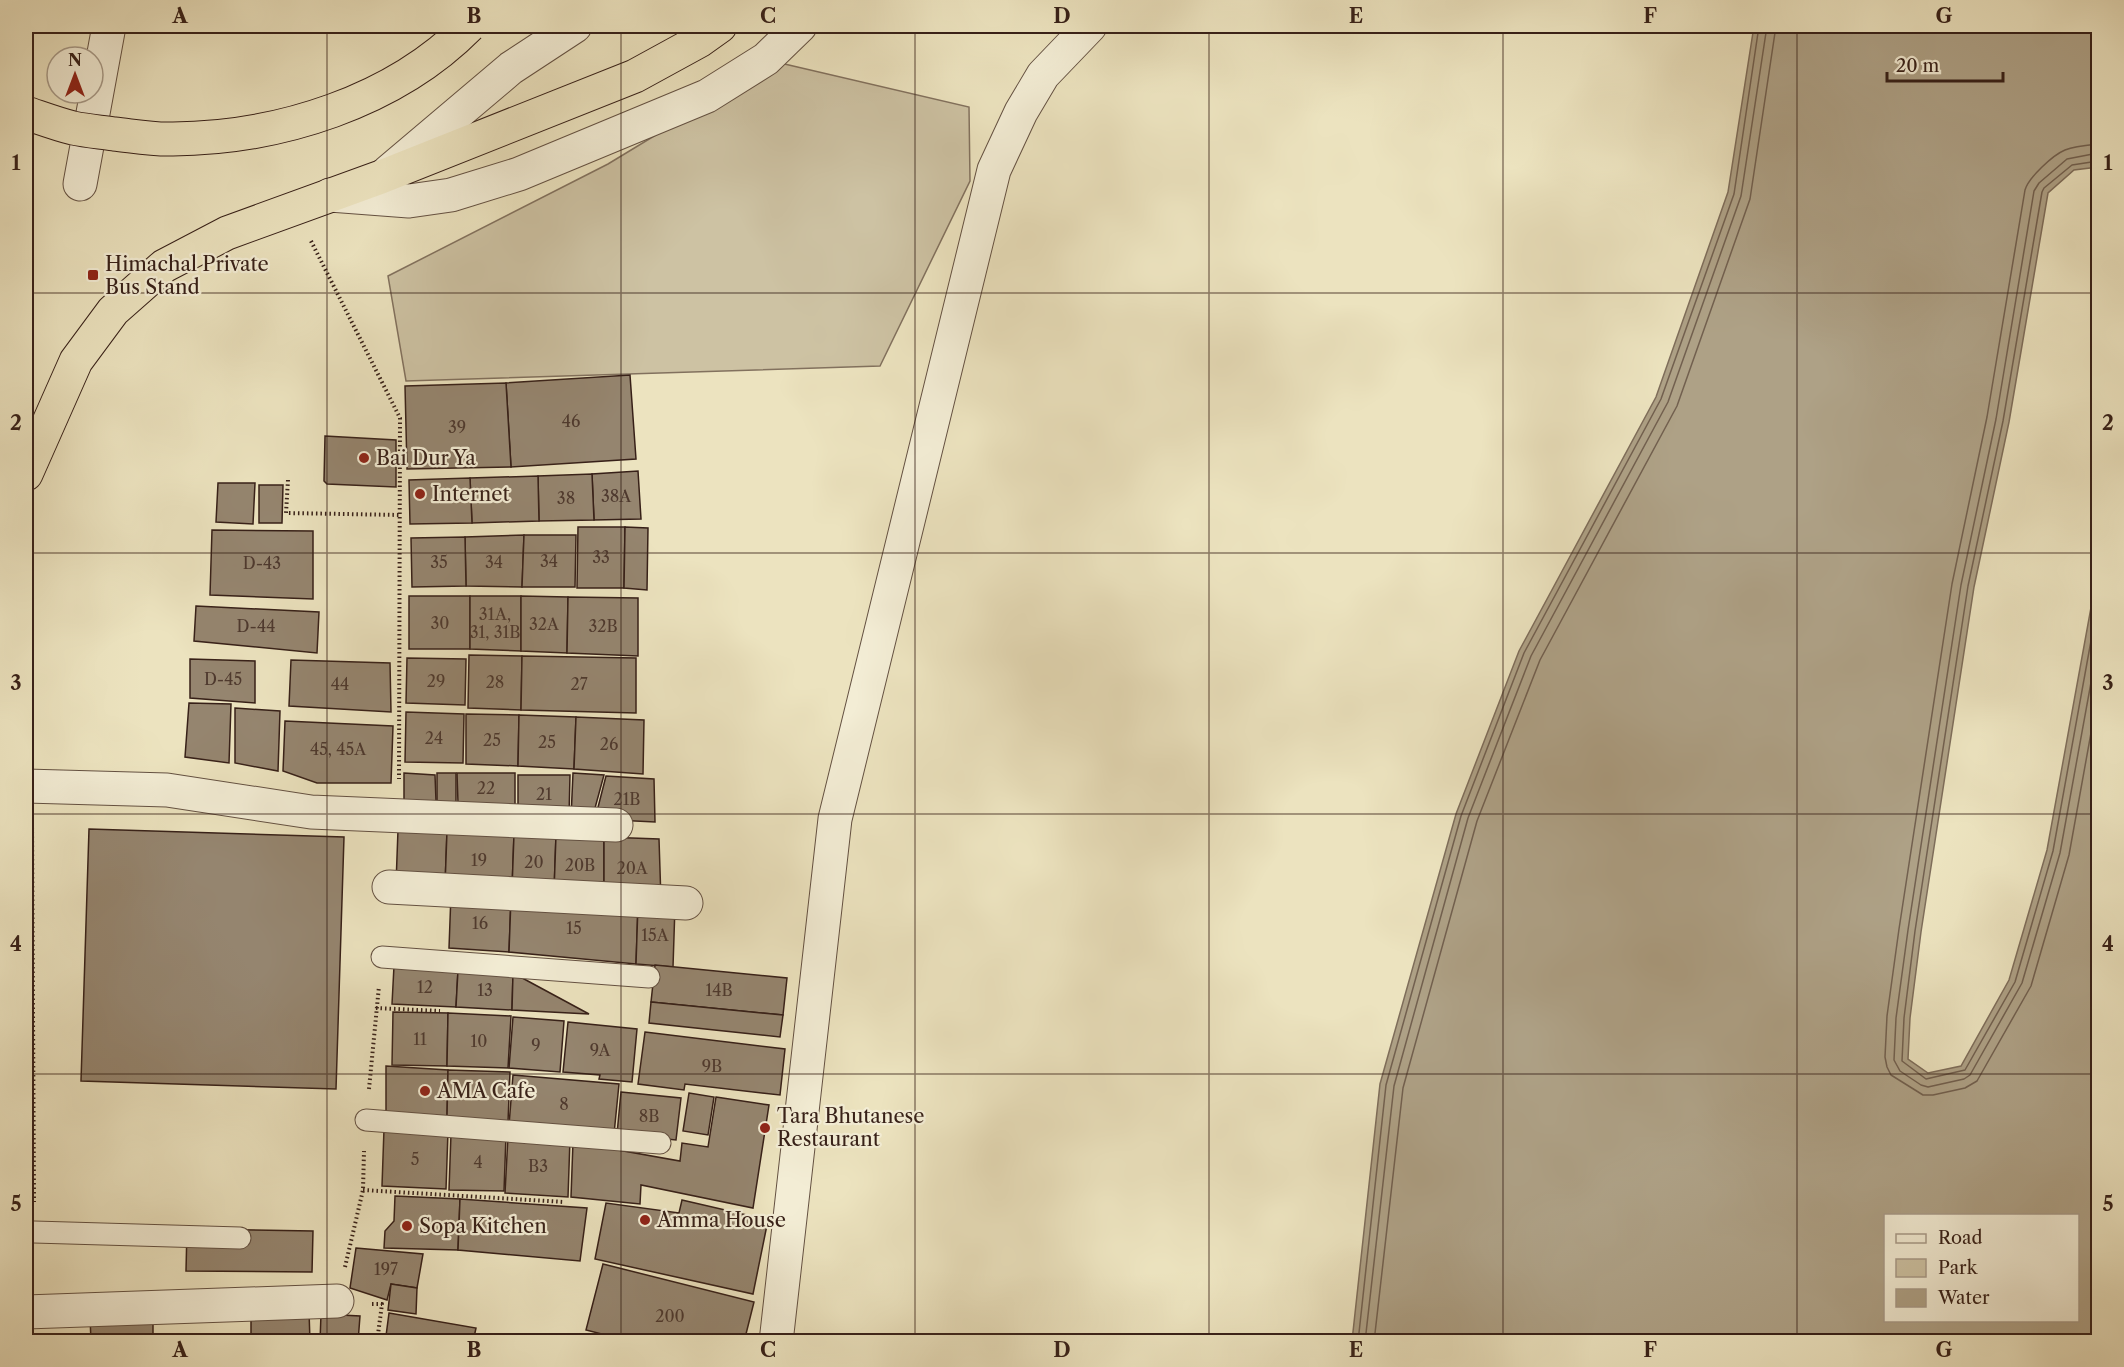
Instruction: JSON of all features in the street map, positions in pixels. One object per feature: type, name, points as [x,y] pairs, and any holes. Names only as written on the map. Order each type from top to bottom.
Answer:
[{"type":"highway","points":[[26,113],[74,129],[172,140],[226,136],[289,125],[339,109],[386,86],[433,59],[469,26]]},
{"type":"highway","points":[[26,474],[76,361],[113,311],[164,266],[227,233],[381,177],[635,76],[699,41],[720,26]]},
{"type":"street","points":[[80,184],[109,26]]},
{"type":"street","points":[[381,177],[511,68],[575,26]]},
{"type":"street","points":[[330,195],[409,201],[451,195],[519,174],[707,96],[766,59],[800,26]]},
{"type":"street","points":[[776,1341],[835,819],[994,170],[1021,112],[1043,75],[1090,26]]},
{"type":"street","points":[[28,786],[167,790],[311,812],[616,825]]},
{"type":"street","points":[[389,887],[686,903]]},
{"type":"street","points":[[26,1312],[337,1301]]},
{"type":"lane","points":[[382,957],[649,977]]},
{"type":"lane","points":[[366,1120],[660,1143]]},
{"type":"lane","points":[[34,1232],[240,1238]]},
{"type":"path","points":[[294,208],[400,418]]},
{"type":"path","points":[[288,480],[286,513],[401,515]]},
{"type":"path","points":[[28,786],[34,1232]]},
{"type":"path","points":[[376,1008],[440,1011]]},
{"type":"path","points":[[363,1190],[564,1202]]},
{"type":"green space","points":[[776,62],[969,107],[970,181],[880,366],[406,381],[388,276],[608,164]]},
{"type":"water","points":[[1754,26],[2098,26],[2098,167],[2074,170],[2048,193],[2009,422],[1974,587],[1921,932],[1910,1018],[1908,1059],[1928,1073],[1961,1066],[2009,980],[2047,850],[2098,569],[2098,1341],[1352,1341],[1380,1084],[1456,814],[1519,651],[1656,397],[1728,192]]},
{"type":"building","points":[[630,375],[636,459],[511,467],[506,383]]},
{"type":"building","points":[[506,383],[511,467],[407,469],[405,386]]},
{"type":"building","points":[[325,436],[396,440],[396,487],[327,484],[324,481]]},
{"type":"building","points":[[638,471],[641,519],[594,520],[592,474]]},
{"type":"building","points":[[592,474],[594,520],[539,521],[538,476]]},
{"type":"building","points":[[538,476],[539,521],[472,523],[470,478]]},
{"type":"building","points":[[470,478],[472,523],[410,524],[409,480]]},
{"type":"building","points":[[218,483],[255,483],[253,524],[216,522]]},
{"type":"building","points":[[259,485],[283,485],[282,523],[259,523]]},
{"type":"building","points":[[578,527],[625,527],[624,588],[577,588]]},
{"type":"building","points":[[625,527],[648,528],[647,590],[624,588]]},
{"type":"building","points":[[212,530],[313,531],[313,599],[210,595]]},
{"type":"building","points":[[524,535],[522,587],[466,586],[465,537]]},
{"type":"building","points":[[524,535],[576,535],[575,587],[522,587]]},
{"type":"building","points":[[465,537],[466,586],[412,587],[411,538]]},
{"type":"building","points":[[409,596],[470,596],[470,649],[409,649]]},
{"type":"building","points":[[470,596],[521,596],[521,651],[470,649]]},
{"type":"building","points":[[521,596],[568,597],[567,653],[521,651]]},
{"type":"building","points":[[568,597],[638,598],[638,656],[567,653]]},
{"type":"building","points":[[196,606],[319,612],[317,653],[194,641]]},
{"type":"building","points":[[469,655],[522,656],[521,710],[468,708]]},
{"type":"building","points":[[522,656],[636,658],[636,713],[521,710]]},
{"type":"building","points":[[407,658],[466,659],[465,705],[406,703]]},
{"type":"building","points":[[190,659],[255,661],[255,703],[190,698]]},
{"type":"building","points":[[291,660],[390,663],[391,712],[289,706]]},
{"type":"building","points":[[189,703],[231,704],[229,763],[185,757]]},
{"type":"building","points":[[235,708],[280,711],[278,771],[235,763]]},
{"type":"building","points":[[406,712],[464,714],[463,763],[405,762]]},
{"type":"building","points":[[466,714],[519,715],[518,766],[466,764]]},
{"type":"building","points":[[519,715],[576,717],[574,769],[518,766]]},
{"type":"building","points":[[576,717],[644,720],[643,774],[574,769]]},
{"type":"building","points":[[285,721],[393,726],[391,783],[317,783],[283,771]]},
{"type":"building","points":[[404,773],[435,775],[436,801],[404,801]]},
{"type":"building","points":[[437,773],[456,773],[456,804],[437,803]]},
{"type":"building","points":[[457,773],[515,773],[515,808],[458,803]]},
{"type":"building","points":[[573,773],[604,775],[592,819],[571,818]]},
{"type":"building","points":[[518,775],[570,775],[569,816],[518,814]]},
{"type":"building","points":[[606,776],[654,779],[655,822],[595,819]]},
{"type":"building","points":[[89,829],[344,837],[336,1089],[81,1081]]},
{"type":"building","points":[[398,830],[447,831],[445,886],[396,884]]},
{"type":"building","points":[[447,831],[514,834],[512,889],[445,886]]},
{"type":"building","points":[[514,834],[556,835],[554,892],[512,889]]},
{"type":"building","points":[[556,835],[604,837],[604,896],[554,892]]},
{"type":"building","points":[[604,837],[659,839],[661,901],[604,896]]},
{"type":"building","points":[[451,894],[511,898],[509,952],[449,948]]},
{"type":"building","points":[[511,898],[638,905],[636,964],[509,952]]},
{"type":"building","points":[[638,905],[675,906],[673,967],[636,964]]},
{"type":"building","points":[[655,965],[787,978],[783,1015],[651,1002]]},
{"type":"building","points":[[394,966],[458,970],[456,1007],[392,1004]]},
{"type":"building","points":[[458,970],[513,973],[512,1010],[456,1007]]},
{"type":"building","points":[[513,973],[589,1014],[512,1010]]},
{"type":"building","points":[[651,1002],[783,1015],[780,1037],[649,1023]]},
{"type":"building","points":[[393,1012],[448,1013],[447,1066],[392,1065]]},
{"type":"building","points":[[448,1013],[511,1016],[508,1068],[447,1066]]},
{"type":"building","points":[[513,1017],[564,1021],[560,1072],[509,1068]]},
{"type":"building","points":[[568,1022],[637,1029],[632,1082],[599,1079],[600,1075],[563,1072]]},
{"type":"building","points":[[645,1032],[785,1049],[780,1095],[685,1084],[684,1090],[638,1084]]},
{"type":"building","points":[[386,1066],[448,1070],[447,1117],[386,1115]]},
{"type":"building","points":[[448,1070],[510,1072],[508,1122],[447,1117]]},
{"type":"building","points":[[513,1075],[619,1084],[614,1134],[509,1125]]},
{"type":"building","points":[[621,1092],[681,1098],[676,1140],[617,1134]]},
{"type":"building","points":[[689,1093],[714,1097],[708,1135],[683,1131]]},
{"type":"building","points":[[716,1097],[769,1105],[753,1208],[641,1185],[640,1204],[571,1197],[573,1142],[680,1161],[682,1143],[708,1147]]},
{"type":"building","points":[[384,1129],[448,1131],[446,1189],[382,1186]]},
{"type":"building","points":[[451,1134],[506,1135],[504,1191],[449,1190]]},
{"type":"building","points":[[508,1136],[570,1139],[568,1197],[505,1193]]},
{"type":"building","points":[[395,1196],[460,1199],[458,1250],[384,1248],[385,1231],[394,1221]]},
{"type":"building","points":[[460,1199],[587,1208],[580,1261],[458,1250]]},
{"type":"building","points":[[682,1200],[768,1220],[753,1294],[595,1259],[606,1203],[679,1213]]},
{"type":"building","points":[[187,1229],[313,1231],[312,1272],[186,1271]]},
{"type":"building","points":[[356,1248],[423,1254],[417,1288],[391,1284],[387,1300],[350,1288]]},
{"type":"building","points":[[603,1264],[754,1302],[744,1342],[633,1342],[586,1330]]},
{"type":"building","points":[[391,1284],[417,1288],[416,1314],[388,1310]]},
{"type":"building","points":[[309,1311],[310,1342],[251,1342],[251,1312]]},
{"type":"building","points":[[389,1313],[476,1328],[473,1342],[415,1342],[386,1336]]},
{"type":"building","points":[[321,1314],[360,1316],[358,1342],[320,1342]]},
{"type":"building","points":[[153,1315],[153,1342],[91,1342],[90,1316]]},
{"type":"place","name":"Himachal Private Bus Stand","points":[[93,275]]},
{"type":"place","name":"Bai Dur Ya","points":[[364,458]]},
{"type":"place","name":"Internet","points":[[420,494]]},
{"type":"place","name":"AMA Cafe","points":[[425,1091]]},
{"type":"place","name":"Tara Bhutanese Restaurant","points":[[765,1128]]},
{"type":"place","name":"Amma House","points":[[645,1220]]},
{"type":"place","name":"Sopa Kitchen","points":[[407,1226]]}]
